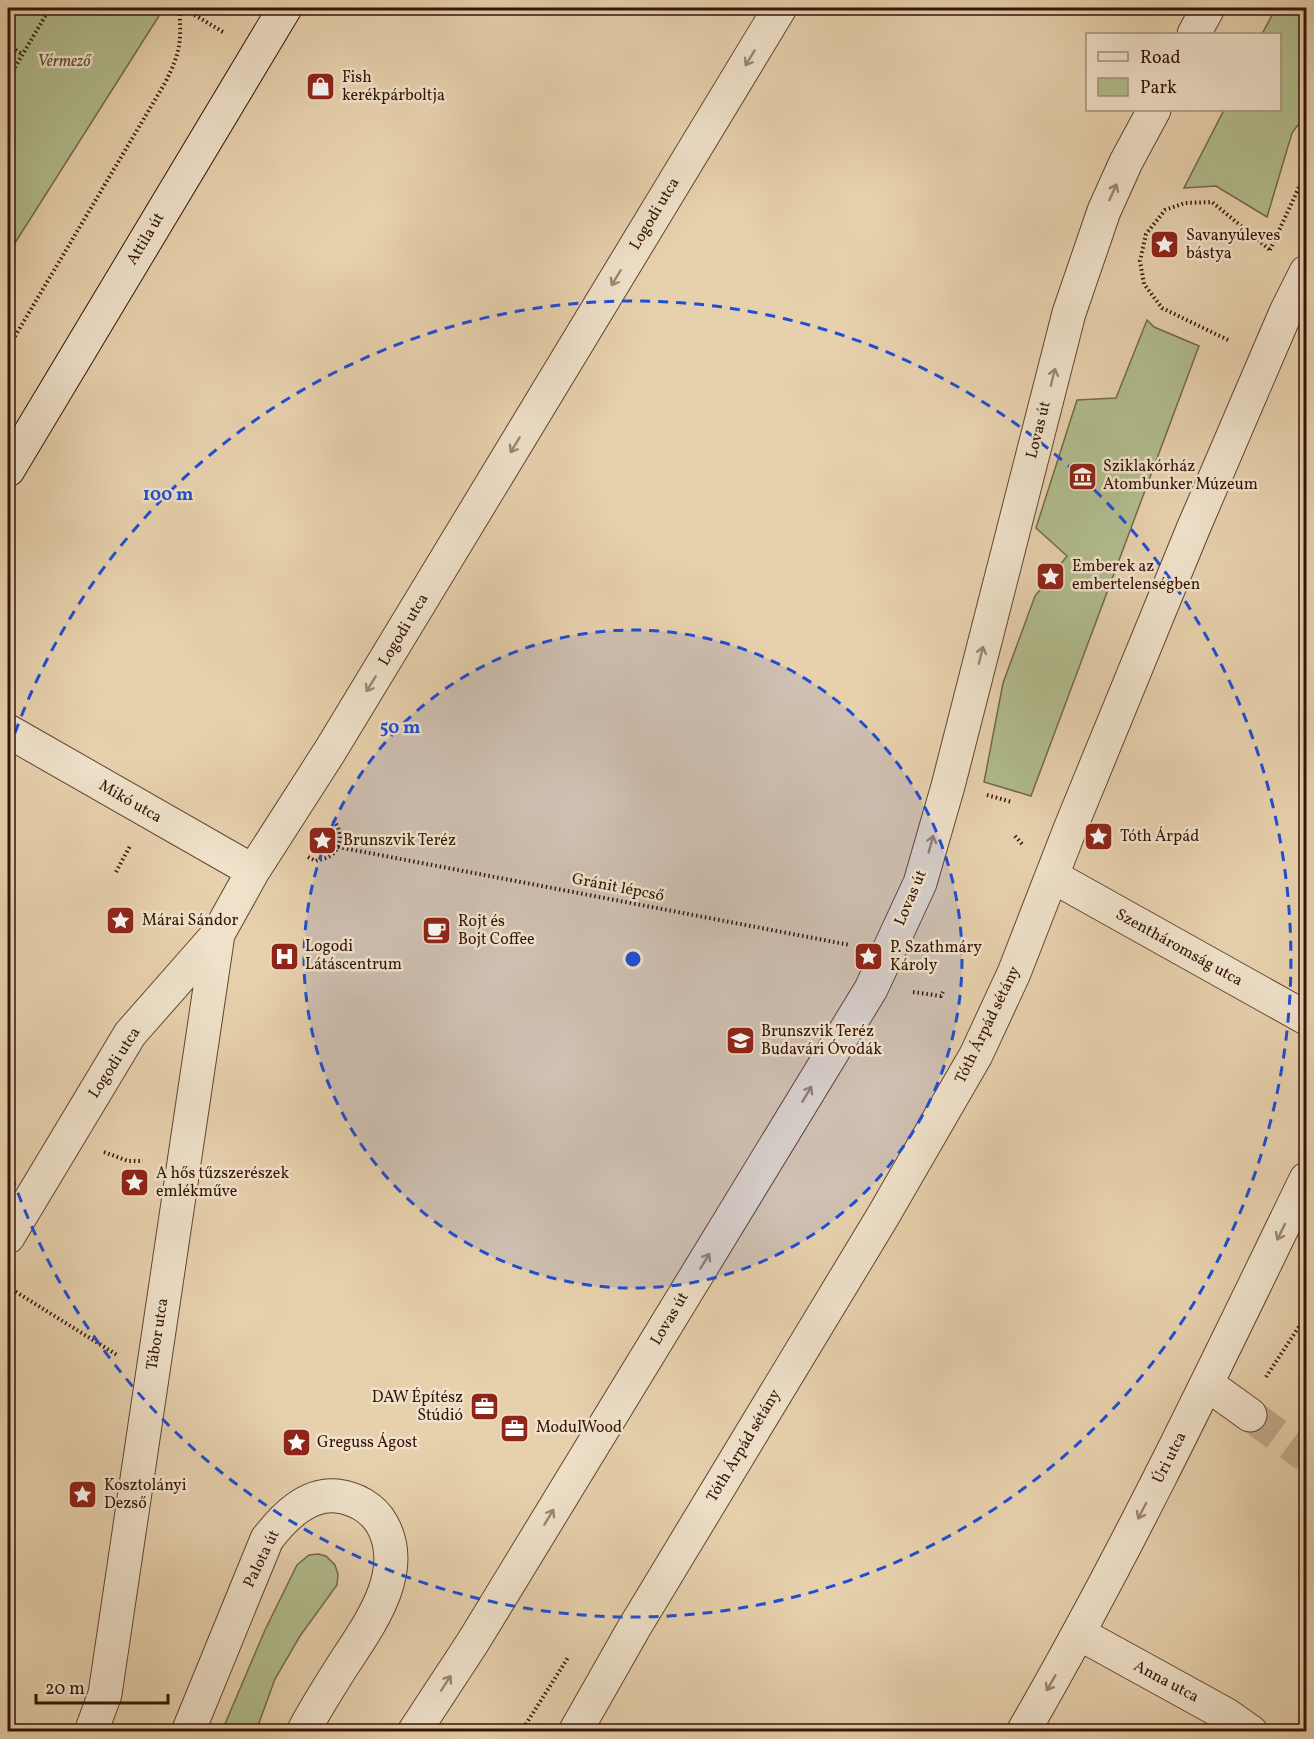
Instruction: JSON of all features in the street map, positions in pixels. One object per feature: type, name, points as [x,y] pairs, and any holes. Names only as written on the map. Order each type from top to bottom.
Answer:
[{"type":"street","name":"Attila út","points":[[8,470],[285,8]]},
{"type":"street","name":"Logodi utca","points":[[8,1237],[130,1035],[218,934],[253,872],[313,807],[780,8]]},
{"type":"street","points":[[1195,33],[1209,8]]},
{"type":"street","name":"Lovas út","points":[[414,1731],[473,1642],[874,983],[923,872],[948,786],[1072,302],[1104,211],[1126,162],[1153,111]]},
{"type":"street","name":"Tóth Árpád sétány","points":[[575,1731],[634,1628],[884,1216],[976,1055],[1014,974],[1193,529],[1296,316],[1306,272]]},
{"type":"street","name":"Mikó utca","points":[[8,731],[253,872]]},
{"type":"street","name":"Szentháromság utca","points":[[1052,876],[1306,1018]]},
{"type":"street","name":"Tábor utca","points":[[91,1731],[105,1694],[218,934]]},
{"type":"street","name":"Úri utca","points":[[1023,1731],[1080,1634],[1207,1384],[1306,1179]]},
{"type":"street","points":[[1207,1384],[1247,1412]]},
{"type":"street","name":"Palota út","points":[[188,1731],[267,1539],[282,1520],[306,1502],[320,1497],[336,1496],[350,1498],[364,1504],[378,1517],[388,1534],[391,1553],[390,1573],[380,1603],[311,1726]]},
{"type":"street","name":"Anna utca","points":[[1080,1634],[1227,1714],[1251,1731]]},
{"type":"path","points":[[8,79],[50,8]]},
{"type":"path","points":[[181,8],[257,54]]},
{"type":"path","points":[[8,348],[178,58],[182,36],[181,8]]},
{"type":"path","points":[[8,45],[22,54]]},
{"type":"path","points":[[1266,259],[1306,172]]},
{"type":"path","points":[[1228,340],[1162,309],[1144,284],[1140,261],[1146,234],[1165,210],[1185,203],[1212,202],[1270,250]]},
{"type":"path","points":[[1224,351],[1233,331]]},
{"type":"path","points":[[302,854],[316,861],[330,856],[338,847],[341,831],[336,822],[313,807]]},
{"type":"path","name":"Gránit lépcső","points":[[338,847],[850,945],[849,953]]},
{"type":"path","points":[[67,1138],[128,1161],[183,1164]]},
{"type":"path","points":[[8,1287],[151,1376]]},
{"type":"path","points":[[1247,1412],[1306,1316]]},
{"type":"path","points":[[521,1731],[570,1655]]},
{"type":"green space","name":"Vérmező","points":[[8,8],[164,8],[8,254]]},
{"type":"green space","points":[[1276,8],[1306,8],[1306,114],[1292,133],[1267,217],[1216,186],[1184,188],[1223,111],[1281,111],[1281,33],[1263,33]]},
{"type":"green space","points":[[1147,320],[1154,327],[1199,346],[1031,796],[984,782],[1003,683],[1035,596],[1067,556],[1036,528],[1077,400],[1116,398]]},
{"type":"green space","points":[[309,1555],[326,1556],[335,1565],[338,1574],[337,1585],[300,1636],[275,1679],[256,1731],[222,1731],[265,1630],[297,1565]]},
{"type":"tunnel","points":[[1250,1415],[1306,1456]]},
{"type":"place","name":"Fish kerékpárboltja","points":[[321,87]]},
{"type":"place","name":"Savanyúleves bástya","points":[[1165,245]]},
{"type":"place","name":"Sziklakórház Atombunker Múzeum","points":[[1082,476]]},
{"type":"place","name":"Emberek az embertelenségben","points":[[1051,576]]},
{"type":"place","name":"Tóth Árpád","points":[[1099,837]]},
{"type":"place","name":"Brunszvik Teréz","points":[[322,841]]},
{"type":"place","name":"Márai Sándor","points":[[121,921]]},
{"type":"place","name":"Rojt és Bojt Coffee","points":[[437,931]]},
{"type":"place","name":"Logodi Látáscentrum","points":[[284,956]]},
{"type":"place","name":"P. Szathmáry Károly","points":[[869,957]]},
{"type":"place","name":"Brunszvik Teréz Budavári Óvodák","points":[[740,1041]]},
{"type":"place","name":"A hős tűzszerészek emlékműve","points":[[135,1183]]},
{"type":"place","name":"DAW Építész Stúdió","points":[[484,1407]]},
{"type":"place","name":"ModulWood","points":[[515,1428]]},
{"type":"place","name":"Greguss Ágost","points":[[296,1443]]},
{"type":"place","name":"Kosztolányi Dezső","points":[[83,1495]]}]
